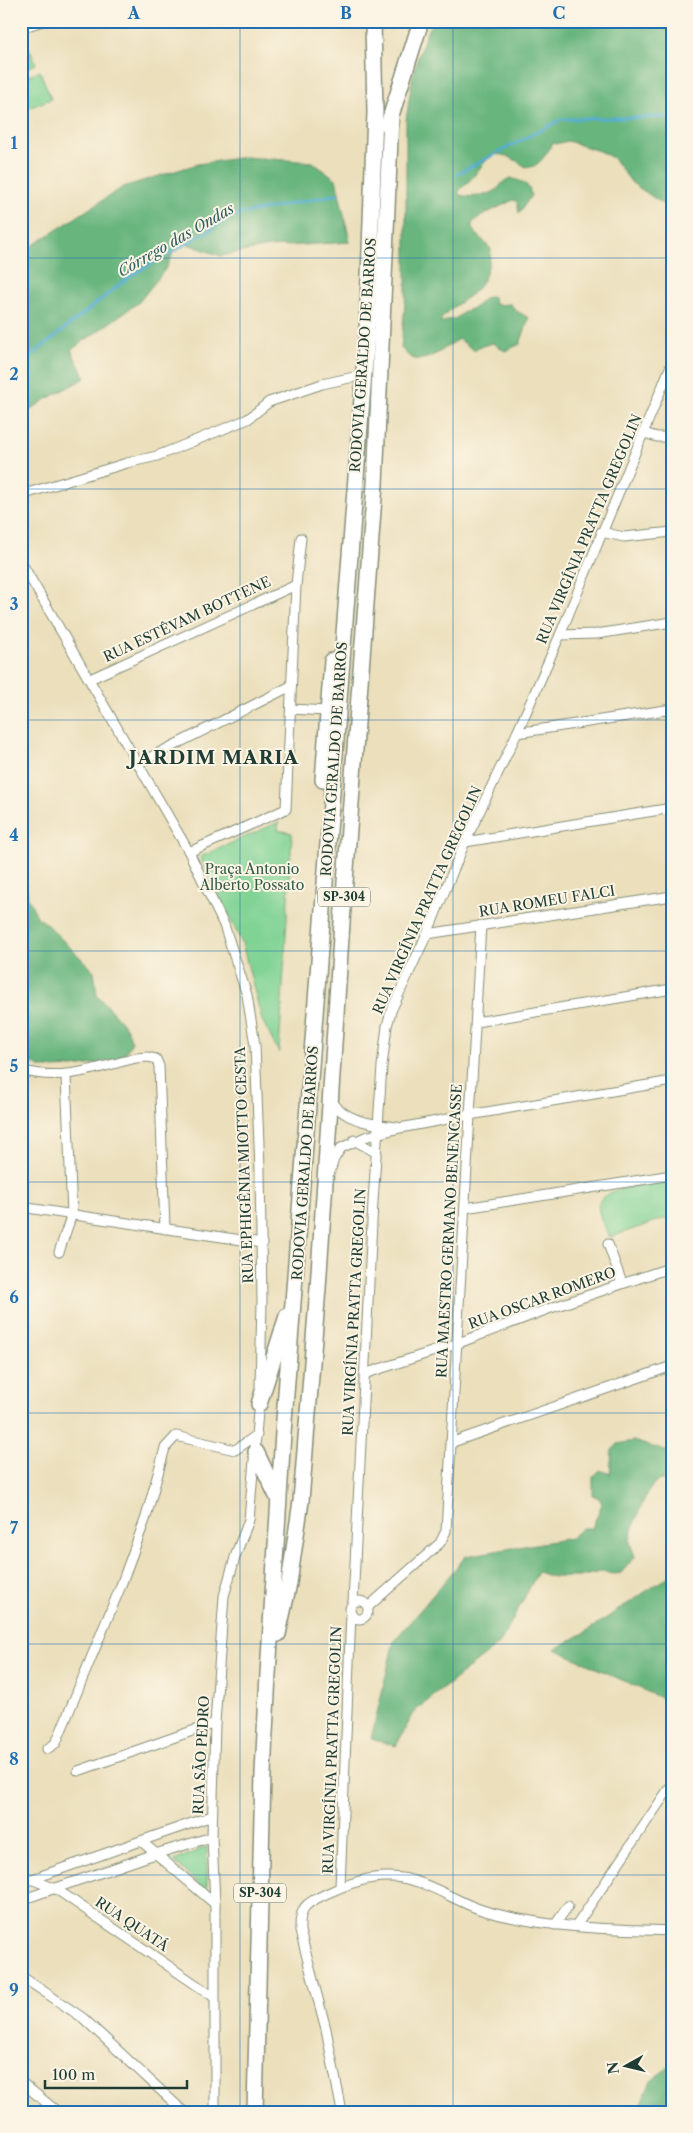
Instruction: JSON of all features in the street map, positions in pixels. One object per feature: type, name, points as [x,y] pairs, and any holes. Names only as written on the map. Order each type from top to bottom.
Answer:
[{"type":"highway","name":"RODOVIA GERALDO DE BARROS","points":[[255,2112],[263,1773],[268,1674],[279,1499],[364,375],[375,112],[373,21]]},
{"type":"highway","points":[[373,161],[391,116],[421,21]]},
{"type":"highway","name":"RODOVIA GERALDO DE BARROS","points":[[268,1674],[278,1639],[289,1583],[301,1501],[318,1288],[322,1195],[375,484],[391,116]]},
{"type":"highway","points":[[328,850],[321,807],[327,711],[335,622],[349,561]]},
{"type":"highway","points":[[259,1404],[296,1290]]},
{"type":"highway","points":[[256,1452],[279,1499]]},
{"type":"street","points":[[21,28],[43,21]]},
{"type":"street","name":"RUA VIRGÍNIA PRATTA GREGOLIN","points":[[353,1603],[376,1153],[382,1066],[391,1011],[560,635],[672,362]]},
{"type":"street","points":[[21,495],[127,463],[157,456],[248,419],[269,402],[322,384],[364,375]]},
{"type":"street","points":[[644,432],[657,437],[672,437]]},
{"type":"street","points":[[601,532],[624,537],[672,532]]},
{"type":"street","points":[[189,852],[286,809],[296,584],[301,538]]},
{"type":"street","name":"RUA EPHIGÊNIA MIOTTO CESTA","points":[[21,562],[189,852],[224,925],[237,961],[250,1011],[255,1045],[262,1243],[259,1404]]},
{"type":"street","name":"RUA ESTÊVAM BOTTENE","points":[[90,679],[296,584]]},
{"type":"street","points":[[560,635],[597,634],[672,622]]},
{"type":"street","points":[[139,763],[292,686]]},
{"type":"street","points":[[290,709],[327,711]]},
{"type":"street","points":[[517,733],[672,709]]},
{"type":"street","points":[[466,842],[672,808]]},
{"type":"street","name":"RUA ROMEU FALCI","points":[[427,934],[672,896]]},
{"type":"street","name":"RUA MAESTRO GERMANO BENENCASSE","points":[[368,1607],[444,1538],[446,1531],[481,926]]},
{"type":"street","points":[[476,1022],[672,989]]},
{"type":"street","points":[[21,1070],[42,1076],[66,1076],[136,1058],[148,1057],[156,1059],[159,1066],[164,1229]]},
{"type":"street","points":[[59,1252],[72,1214],[66,1076]]},
{"type":"street","points":[[322,1195],[334,1159],[341,1148],[354,1140],[400,1128],[469,1115],[672,1081]]},
{"type":"street","points":[[330,1098],[339,1110],[350,1118],[400,1128]]},
{"type":"street","points":[[354,1140],[376,1153]]},
{"type":"street","points":[[465,1208],[672,1175]]},
{"type":"street","points":[[21,1207],[262,1243]]},
{"type":"street","points":[[608,1244],[622,1283]]},
{"type":"street","name":"RUA OSCAR ROMERO","points":[[364,1374],[456,1344],[622,1283],[672,1267]]},
{"type":"street","points":[[450,1444],[672,1366]]},
{"type":"street","name":"RUA SÃO PEDRO","points":[[215,2112],[215,1904],[212,1816],[215,1723],[224,1596],[236,1554],[249,1520],[259,1404]]},
{"type":"street","points":[[47,1749],[56,1743],[95,1652],[146,1517],[166,1447],[176,1436],[236,1450],[257,1435]]},
{"type":"street","points":[[358,1600],[363,1601],[368,1607],[368,1612],[363,1619],[354,1618],[351,1614],[350,1610],[353,1603],[358,1600]]},
{"type":"street","name":"RUA VIRGÍNIA PRATTA GREGOLIN","points":[[340,1888],[351,1614]]},
{"type":"street","points":[[78,1771],[215,1723]]},
{"type":"street","points":[[576,1926],[672,1784]]},
{"type":"street","points":[[21,1883],[212,1816]]},
{"type":"street","points":[[21,1900],[155,1854],[212,1837]]},
{"type":"street","points":[[141,1841],[215,1904]]},
{"type":"street","points":[[342,2112],[326,2029],[300,1931],[301,1915],[304,1907],[310,1901],[340,1888],[373,1878],[402,1878],[479,1909],[505,1916],[555,1925],[672,1931]]},
{"type":"street","name":"RUA QUATÁ","points":[[31,1879],[56,1889],[214,1997]]},
{"type":"street","points":[[555,1925],[568,1906]]},
{"type":"street","points":[[21,1976],[83,2018],[184,2112]]},
{"type":"street","points":[[21,2082],[58,2112]]},
{"type":"green space","points":[[437,21],[646,21],[667,28],[672,26],[672,210],[632,183],[613,158],[599,151],[568,141],[555,144],[554,142],[542,160],[531,167],[525,166],[504,155],[493,156],[460,189],[458,194],[471,197],[487,194],[495,191],[511,178],[527,186],[531,196],[519,213],[517,201],[513,200],[481,216],[472,223],[472,229],[491,249],[487,271],[476,290],[448,312],[440,321],[442,323],[455,319],[465,311],[474,308],[485,298],[491,296],[494,298],[495,305],[511,304],[515,310],[529,318],[520,344],[505,351],[493,343],[478,347],[475,351],[459,339],[436,354],[416,359],[410,357],[401,348],[406,293],[406,120],[412,80],[418,57],[428,29]]},
{"type":"green space","points":[[24,37],[36,64],[21,70],[21,38]]},
{"type":"green space","points":[[40,71],[51,99],[21,111],[21,79]]},
{"type":"green space","points":[[245,157],[312,162],[336,179],[350,242],[269,247],[221,256],[179,241],[166,268],[139,302],[71,350],[85,378],[45,400],[21,416],[21,253],[123,187],[198,164]]},
{"type":"green space","name":"Praça Antonio Alberto Possato","points":[[279,822],[278,830],[292,833],[279,1053],[262,1020],[242,943],[200,857]]},
{"type":"green space","points":[[21,874],[25,880],[28,898],[39,920],[42,920],[94,971],[97,995],[126,1027],[132,1042],[123,1057],[82,1066],[41,1068],[31,1064],[21,1068]]},
{"type":"green space","points":[[672,1181],[672,1216],[610,1237],[598,1207],[603,1197],[620,1189]]},
{"type":"green space","points":[[633,1441],[672,1453],[672,1480],[656,1482],[648,1492],[636,1520],[630,1542],[635,1557],[621,1573],[600,1572],[579,1577],[553,1577],[538,1572],[500,1643],[415,1711],[396,1746],[371,1739],[394,1641],[466,1556],[571,1538],[582,1528],[592,1528],[602,1504],[600,1499],[593,1495],[593,1477],[600,1470],[610,1474],[612,1450],[618,1444]]},
{"type":"green space","points":[[672,1574],[672,1709],[665,1700],[555,1649],[584,1633]]},
{"type":"green space","points":[[207,1846],[207,1892],[174,1861]]},
{"type":"green space","points":[[672,2065],[672,2112],[639,2112],[651,2080]]},
{"type":"waterway","name":"Córrego das Ondas","points":[[457,174],[562,119],[672,117]]},
{"type":"waterway","name":"Córrego das Ondas","points":[[21,364],[129,277],[236,215],[338,194]]},
{"type":"district","name":"JARDIM MARIA","points":[[214,757]]}]
